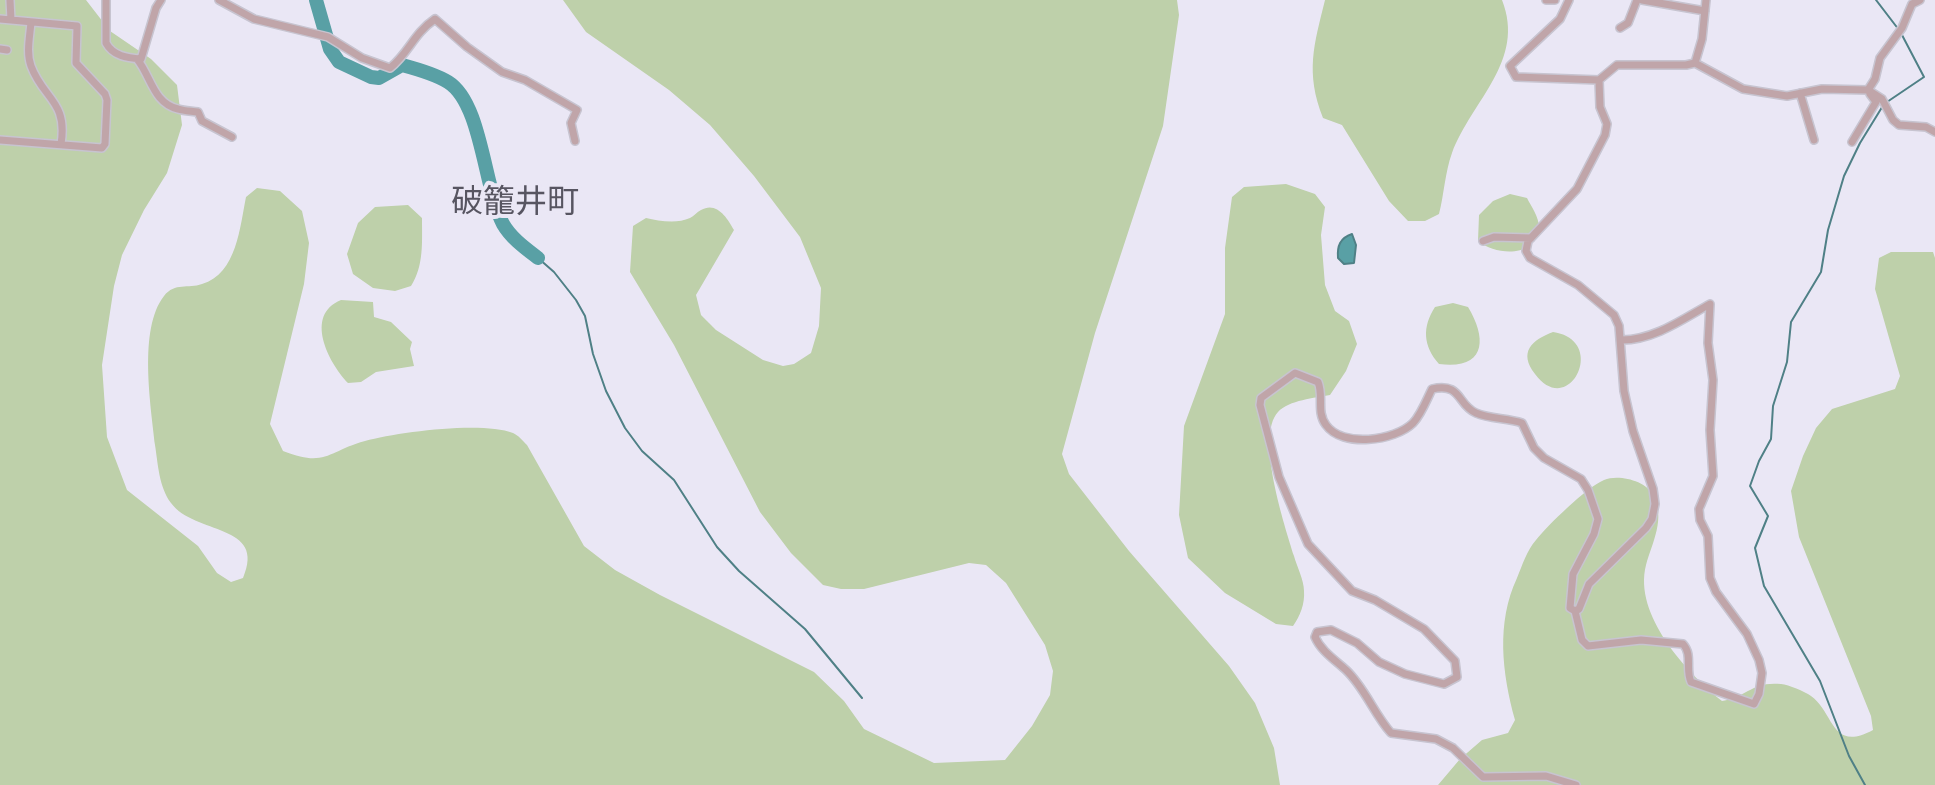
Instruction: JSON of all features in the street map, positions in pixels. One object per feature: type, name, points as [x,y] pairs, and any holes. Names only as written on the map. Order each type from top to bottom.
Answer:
[{"type":"street","points":[[10,0],[11,20]]},
{"type":"street","points":[[106,0],[106,43],[109,49],[137,59],[141,59],[146,48],[161,0]]},
{"type":"street","points":[[219,0],[254,19],[328,37],[362,58],[390,68],[422,28],[435,19],[502,72],[525,80],[577,110],[571,123],[575,141]]},
{"type":"street","points":[[1546,0],[1555,0]]},
{"type":"street","points":[[1569,0],[1560,19],[1510,66],[1516,77],[1599,80],[1611,69],[1628,63],[1695,63],[1743,89],[1787,96],[1822,89],[1869,91],[1884,102],[1899,125],[1926,127],[1935,132]]},
{"type":"street","points":[[1620,28],[1628,23],[1639,0],[1705,11]]},
{"type":"street","points":[[1695,63],[1702,39],[1706,0]]},
{"type":"street","points":[[1852,142],[1876,102],[1869,91],[1880,58],[1902,28],[1912,4],[1920,0]]},
{"type":"street","points":[[0,19],[77,26],[76,63],[107,100],[105,144],[102,148],[0,140]]},
{"type":"street","points":[[31,22],[28,48],[31,67],[60,111],[64,127],[61,144]]},
{"type":"street","points":[[137,59],[146,69],[152,88],[160,99],[176,109],[198,112],[202,121],[232,137]]},
{"type":"street","points":[[1575,611],[1579,609],[1589,584],[1652,519],[1655,504],[1624,391],[1622,340],[1614,315],[1578,285],[1530,258],[1526,251],[1531,238],[1577,189],[1605,135],[1607,124],[1600,107],[1599,80]]},
{"type":"street","points":[[1800,93],[1814,140]]},
{"type":"street","points":[[1483,241],[1494,237],[1531,238]]},
{"type":"street","points":[[1576,785],[1546,776],[1483,777],[1453,748],[1436,739],[1391,733],[1350,673],[1319,645],[1315,637],[1317,632],[1331,630],[1357,643],[1379,662],[1405,674],[1444,684],[1457,677],[1455,661],[1424,629],[1389,607],[1352,591],[1308,544],[1279,477],[1262,417],[1261,398],[1295,373],[1302,375],[1318,382],[1323,422],[1331,431],[1373,441],[1385,439],[1414,422],[1432,389],[1441,387],[1453,390],[1473,412],[1522,423],[1534,448],[1544,458],[1563,466],[1581,479],[1598,519],[1594,534],[1573,574],[1570,608],[1575,611],[1582,640],[1588,646],[1641,640],[1683,644],[1689,656],[1688,675],[1691,682],[1754,704],[1762,673],[1759,660],[1747,634],[1716,592],[1710,578],[1708,536],[1700,520],[1699,509],[1713,476],[1710,430],[1713,379],[1708,343],[1710,304],[1672,326],[1637,340],[1622,340]]},
{"type":"green space","points":[[0,0],[86,0],[110,31],[151,59],[177,85],[182,125],[167,173],[122,255],[114,286],[102,365],[107,437],[127,490],[198,546],[217,573],[231,582],[243,578],[248,560],[245,548],[225,532],[182,513],[171,503],[164,490],[157,460],[149,389],[151,328],[156,310],[168,292],[177,287],[202,284],[214,279],[223,270],[235,248],[246,197],[257,188],[280,191],[302,211],[309,243],[304,284],[270,424],[283,451],[318,458],[365,441],[418,431],[481,428],[513,433],[527,445],[584,546],[615,570],[660,595],[814,672],[844,701],[864,729],[934,763],[1005,760],[1032,726],[1050,695],[1053,671],[1045,645],[1006,583],[986,565],[969,563],[864,589],[823,585],[791,553],[760,512],[674,345],[630,272],[633,226],[646,218],[685,220],[706,208],[716,209],[724,216],[734,230],[696,295],[701,315],[716,330],[763,360],[783,366],[794,364],[811,353],[819,326],[821,288],[800,237],[710,125],[669,90],[586,32],[563,0],[1177,0],[1179,15],[1163,126],[1095,333],[1062,454],[1069,474],[1129,551],[1229,666],[1255,703],[1274,748],[1280,785],[0,785]]},
{"type":"green space","points":[[1325,0],[1502,0],[1508,22],[1502,61],[1452,153],[1439,214],[1425,221],[1408,221],[1389,201],[1342,125],[1323,118],[1314,86],[1313,59]]},
{"type":"green space","points":[[1286,184],[1315,194],[1325,207],[1321,235],[1325,285],[1335,311],[1349,321],[1357,344],[1346,371],[1330,395],[1302,400],[1283,408],[1272,424],[1270,441],[1274,482],[1304,587],[1303,605],[1293,626],[1276,624],[1225,593],[1188,558],[1179,515],[1184,426],[1225,314],[1225,248],[1232,197],[1244,187]]},
{"type":"green space","points":[[1510,194],[1527,198],[1539,227],[1531,244],[1523,249],[1495,250],[1478,241],[1479,215],[1493,201]]},
{"type":"green space","points":[[408,205],[422,218],[421,254],[415,278],[411,286],[395,291],[373,288],[353,274],[347,254],[358,223],[375,207]]},
{"type":"green space","points":[[1891,252],[1933,252],[1935,258],[1935,785],[1438,785],[1460,759],[1482,740],[1508,733],[1515,720],[1503,648],[1510,595],[1536,540],[1578,498],[1610,478],[1624,478],[1638,483],[1653,495],[1658,521],[1646,565],[1644,584],[1647,603],[1666,641],[1708,689],[1722,701],[1763,685],[1784,685],[1811,696],[1841,734],[1859,736],[1873,730],[1871,716],[1799,537],[1791,491],[1816,428],[1832,409],[1895,389],[1900,376],[1875,289],[1879,258]]},
{"type":"green space","points":[[341,300],[373,302],[374,317],[391,322],[412,342],[410,349],[414,366],[376,372],[361,382],[348,383],[333,363],[323,339],[324,316],[330,307]]},
{"type":"green space","points":[[1453,303],[1468,307],[1478,331],[1478,350],[1466,362],[1439,364],[1427,343],[1426,329],[1435,307]]},
{"type":"green space","points":[[1553,332],[1570,338],[1579,348],[1581,361],[1578,373],[1570,383],[1560,388],[1548,386],[1535,374],[1528,359],[1534,343]]},
{"type":"water","points":[[1352,234],[1356,245],[1354,263],[1344,264],[1338,258],[1339,246]]},
{"type":"waterway","points":[[316,0],[330,49],[339,62],[379,78],[402,65],[443,79],[459,93],[475,127],[503,224],[538,258]]},
{"type":"waterway","points":[[1876,0],[1899,30]]},
{"type":"waterway","points":[[1865,785],[1849,756],[1820,681],[1764,586],[1755,548],[1768,516],[1750,486],[1771,439],[1773,406],[1787,362],[1791,322],[1821,272],[1828,230],[1844,176],[1884,104],[1924,77],[1902,35]]},
{"type":"waterway","points":[[538,258],[554,272],[585,316],[593,354],[606,391],[625,428],[642,451],[674,480],[717,547],[739,571],[805,629],[862,698]]},
{"type":"district","name":"破籠井町","points":[[515,204]]}]
